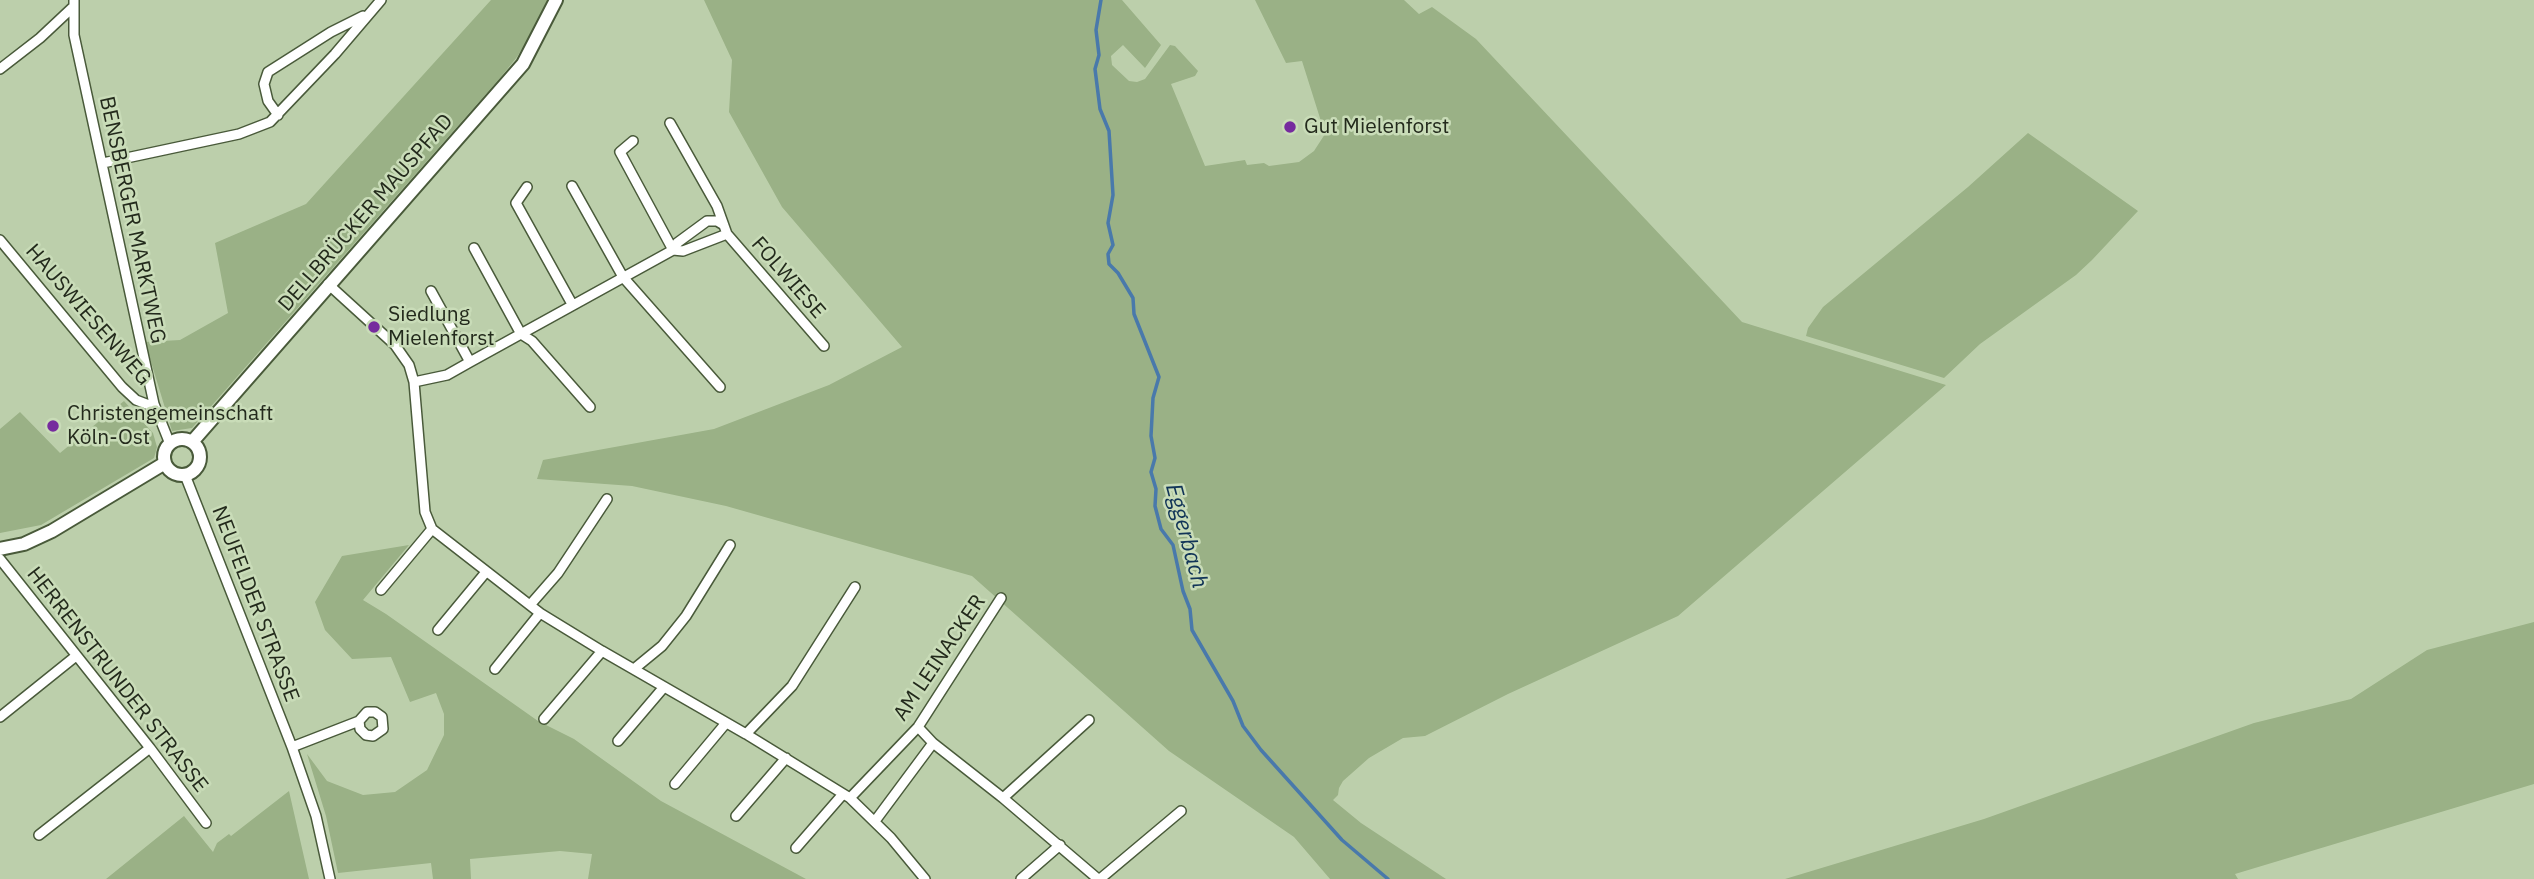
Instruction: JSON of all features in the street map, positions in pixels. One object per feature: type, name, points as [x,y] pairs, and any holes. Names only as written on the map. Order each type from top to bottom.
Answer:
[{"type":"main road","name":"DELLBRÜCKER MAUSPFAD","points":[[192,442],[523,64],[556,0]]},
{"type":"main road","points":[[180,439],[192,442],[199,452],[199,463],[185,475],[173,473],[165,463],[164,453],[170,444],[180,439]]},
{"type":"main road","points":[[0,549],[24,544],[52,531],[165,463]]},
{"type":"street","points":[[103,163],[259,128],[278,115],[381,0]]},
{"type":"street","points":[[0,69],[40,38],[73,4]]},
{"type":"street","name":"BENSBERGER MARKTWEG","points":[[73,4],[74,35],[154,404],[170,444]]},
{"type":"street","points":[[278,115],[268,101],[264,84],[268,72],[331,32],[368,14]]},
{"type":"street","name":"FOLWIESE","points":[[670,123],[717,206],[724,229]]},
{"type":"street","points":[[634,141],[620,152],[673,250]]},
{"type":"street","points":[[572,186],[623,277],[720,387]]},
{"type":"street","points":[[527,187],[516,203],[572,304]]},
{"type":"street","name":"FOLWIESE","points":[[414,382],[447,375],[673,250],[677,243],[707,221],[717,221],[824,346]]},
{"type":"street","name":"FOLWIESE","points":[[673,250],[682,251],[724,229]]},
{"type":"street","name":"HAUSWIESENWEG","points":[[0,240],[122,387],[136,400],[154,404]]},
{"type":"street","points":[[474,248],[521,334],[532,341],[590,407]]},
{"type":"street","points":[[328,284],[395,345],[409,365],[414,382],[425,512],[432,528],[540,613],[846,796],[875,821],[925,879]]},
{"type":"street","points":[[431,291],[470,362]]},
{"type":"street","name":"NEUFELDER STRASSE","points":[[185,475],[292,747],[316,816],[330,879]]},
{"type":"street","points":[[530,605],[558,573],[607,499]]},
{"type":"street","points":[[381,590],[432,528]]},
{"type":"street","points":[[634,669],[662,646],[687,616],[730,545]]},
{"type":"street","name":"HERRENSTRUNDER STRASSE","points":[[0,559],[206,823]]},
{"type":"street","points":[[438,630],[486,572]]},
{"type":"street","points":[[746,734],[792,686],[855,587]]},
{"type":"street","name":"AM LEINACKER","points":[[796,848],[918,727],[1001,598]]},
{"type":"street","points":[[495,669],[540,613]]},
{"type":"street","points":[[544,719],[602,651]]},
{"type":"street","points":[[0,717],[76,656]]},
{"type":"street","points":[[618,741],[664,687]]},
{"type":"street","points":[[292,747],[359,720]]},
{"type":"street","points":[[1003,798],[1089,720]]},
{"type":"street","points":[[675,784],[726,723]]},
{"type":"street","points":[[918,727],[933,743],[1099,879],[1181,811]]},
{"type":"street","name":"AM LEINACKER","points":[[875,821],[933,743]]},
{"type":"street","points":[[39,835],[150,748]]},
{"type":"street","points":[[736,816],[786,758]]},
{"type":"street","points":[[1021,879],[1060,845]]},
{"type":"green space","points":[[491,0],[548,0],[543,14],[517,57],[500,78],[192,428],[172,431],[145,342],[180,340],[228,313],[215,243],[306,204]]},
{"type":"green space","points":[[704,0],[1122,0],[1161,45],[1145,68],[1123,45],[1111,56],[1112,65],[1129,81],[1137,82],[1145,79],[1170,45],[1175,46],[1198,71],[1195,76],[1171,84],[1205,166],[1245,160],[1247,165],[1264,163],[1269,166],[1299,162],[1314,151],[1325,134],[1302,61],[1286,63],[1255,0],[1404,0],[1419,14],[1432,7],[1476,39],[1742,322],[1946,385],[1678,616],[1508,694],[1425,736],[1403,738],[1369,758],[1343,781],[1333,800],[1361,823],[1446,879],[1330,879],[1294,837],[1169,751],[972,576],[726,506],[632,486],[537,479],[543,460],[714,429],[829,385],[902,347],[782,207],[729,112],[732,60]]},
{"type":"green space","points":[[2028,133],[2138,211],[2076,275],[1980,344],[1944,378],[1806,336],[1808,328],[1823,307],[1968,187]]},
{"type":"green space","points":[[124,401],[153,433],[157,447],[154,458],[41,525],[0,533],[0,429],[20,412],[60,453]]},
{"type":"green space","points":[[409,545],[363,600],[538,721],[574,739],[661,801],[806,879],[588,879],[592,854],[560,851],[470,859],[471,879],[433,879],[431,863],[338,873],[326,816],[307,754],[327,781],[363,795],[395,792],[427,770],[444,735],[444,714],[436,693],[410,702],[391,657],[352,659],[325,630],[315,602],[342,556]]},
{"type":"green space","points":[[2534,622],[2534,784],[2235,874],[2238,879],[1785,879],[1984,819],[2254,723],[2351,699],[2427,650]]},
{"type":"green space","points":[[289,791],[309,879],[106,879],[184,816],[213,852],[217,843],[229,834],[231,836]]},
{"type":"waterway","name":"Eggerbach","points":[[1101,0],[1096,30],[1099,55],[1095,69],[1100,109],[1109,131],[1113,195],[1108,223],[1113,245],[1108,254],[1109,264],[1118,273],[1133,298],[1134,314],[1159,377],[1153,398],[1151,436],[1155,458],[1151,472],[1156,489],[1155,506],[1161,529],[1173,545],[1183,591],[1190,609],[1192,630],[1233,701],[1243,726],[1261,750],[1342,840],[1388,879]]},
{"type":"place","name":"Gut Mielenforst","points":[[1290,127]]},
{"type":"place","name":"Siedlung Mielenforst","points":[[374,327]]},
{"type":"place","name":"Christengemeinschaft Köln-Ost","points":[[53,426]]}]
